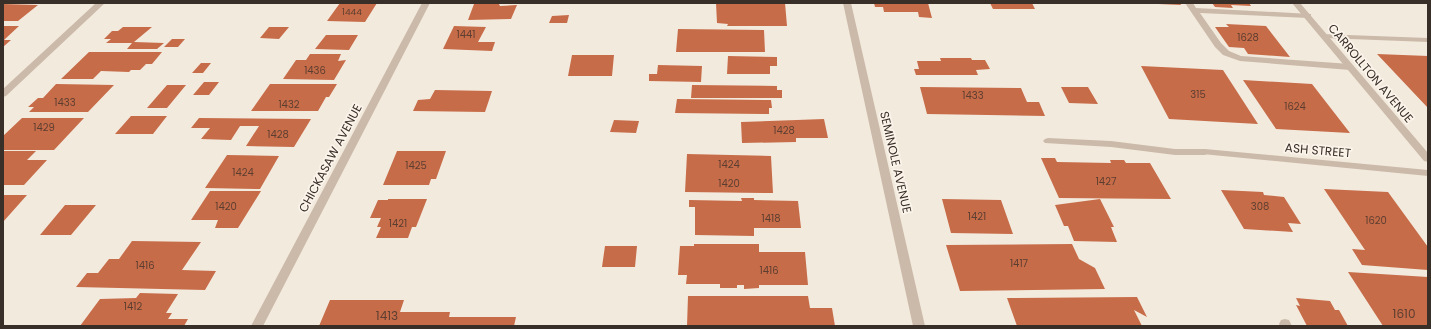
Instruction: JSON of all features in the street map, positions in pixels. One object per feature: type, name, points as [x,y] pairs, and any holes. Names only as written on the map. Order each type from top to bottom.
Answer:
[{"type":"street","points":[[3,94],[101,3]]},
{"type":"street","name":"CHICKASAW AVENUE","points":[[257,326],[426,3]]},
{"type":"street","name":"SEMINOLE AVENUE","points":[[847,3],[919,326]]},
{"type":"street","name":"CARROLLTON AVENUE","points":[[1296,3],[1428,159]]},
{"type":"street","points":[[1191,7],[1308,16]]},
{"type":"street","points":[[1191,7],[1218,45],[1226,53],[1240,58],[1350,67]]},
{"type":"street","points":[[1324,36],[1428,40]]},
{"type":"street","name":"ASH STREET","points":[[1048,141],[1111,144],[1176,152],[1205,152],[1428,173]]},
{"type":"building","points":[[340,3],[377,3],[365,22],[327,21]]},
{"type":"building","points":[[716,3],[785,3],[787,26],[727,26],[728,24],[717,23]]},
{"type":"building","points":[[874,3],[928,3],[932,18],[919,17],[918,12],[884,12],[883,7],[875,7]]},
{"type":"building","points":[[990,3],[1032,3],[1035,9],[993,9]]},
{"type":"building","points":[[1180,3],[1181,5],[1158,4]]},
{"type":"building","points":[[1212,3],[1249,3],[1251,6],[1231,5],[1233,8],[1215,7]]},
{"type":"building","points":[[3,4],[38,5],[18,21],[3,21]]},
{"type":"building","points":[[474,4],[499,4],[500,6],[517,5],[511,19],[468,20]]},
{"type":"building","points":[[569,15],[567,23],[549,23],[552,16]]},
{"type":"building","points":[[1226,24],[1266,26],[1290,57],[1248,54],[1244,48],[1229,47],[1215,27],[1229,27]]},
{"type":"building","points":[[3,26],[19,26],[4,40],[11,40],[3,47]]},
{"type":"building","points":[[454,26],[486,27],[478,42],[495,42],[492,51],[443,49]]},
{"type":"building","points":[[123,27],[152,27],[134,42],[164,43],[157,49],[127,49],[132,43],[106,43],[111,39],[104,39],[112,31],[118,31]]},
{"type":"building","points":[[269,27],[289,27],[279,39],[260,38]]},
{"type":"building","points":[[678,29],[764,30],[765,52],[676,52]]},
{"type":"building","points":[[326,35],[358,35],[349,50],[315,49]]},
{"type":"building","points":[[172,39],[185,39],[178,47],[164,47]]},
{"type":"building","points":[[89,52],[162,52],[152,64],[146,64],[140,70],[131,70],[129,72],[101,71],[93,79],[61,79]]},
{"type":"building","points":[[310,54],[341,54],[338,61],[346,60],[334,80],[283,79],[296,60],[306,60]]},
{"type":"building","points":[[1377,54],[1428,56],[1428,108]]},
{"type":"building","points":[[572,55],[614,55],[612,76],[568,76]]},
{"type":"building","points":[[728,56],[777,57],[777,66],[770,66],[770,74],[727,74]]},
{"type":"building","points":[[940,58],[971,58],[972,60],[985,60],[990,69],[976,70],[978,75],[916,75],[914,69],[919,69],[917,61],[941,61]]},
{"type":"building","points":[[201,63],[211,63],[203,73],[192,73]]},
{"type":"building","points":[[658,65],[702,66],[701,82],[649,81],[649,74],[657,74]]},
{"type":"building","points":[[1141,66],[1223,70],[1258,124],[1169,119]]},
{"type":"building","points":[[1243,80],[1312,84],[1350,133],[1276,129]]},
{"type":"building","points":[[204,82],[219,82],[209,95],[193,95]]},
{"type":"building","points":[[56,84],[114,85],[88,112],[29,112],[34,107],[28,107],[38,98],[43,98]]},
{"type":"building","points":[[270,84],[337,84],[329,97],[326,97],[318,111],[251,111]]},
{"type":"building","points":[[167,85],[186,85],[167,108],[147,108]]},
{"type":"building","points":[[692,85],[777,86],[777,90],[782,90],[782,98],[691,98]]},
{"type":"building","points":[[920,87],[1021,88],[1027,102],[1039,102],[1045,116],[927,114]]},
{"type":"building","points":[[1061,87],[1088,87],[1098,104],[1069,103]]},
{"type":"building","points":[[435,90],[492,91],[485,112],[413,111],[418,100],[430,99]]},
{"type":"building","points":[[677,99],[771,100],[772,108],[769,108],[769,114],[675,113]]},
{"type":"building","points":[[131,116],[167,116],[153,134],[115,134]]},
{"type":"building","points":[[22,118],[84,118],[54,150],[3,150],[3,136]]},
{"type":"building","points":[[199,118],[311,119],[294,147],[246,146],[259,126],[240,126],[231,140],[201,139],[210,128],[191,128]]},
{"type":"building","points":[[824,119],[828,138],[796,138],[796,142],[742,143],[741,122]]},
{"type":"building","points":[[614,120],[639,121],[636,133],[610,132]]},
{"type":"building","points":[[3,151],[36,151],[27,160],[47,160],[24,185],[3,185]]},
{"type":"building","points":[[397,151],[446,151],[436,179],[431,179],[429,185],[383,185]]},
{"type":"building","points":[[687,154],[771,156],[773,193],[685,192]]},
{"type":"building","points":[[227,155],[279,156],[260,189],[205,188]]},
{"type":"building","points":[[1041,158],[1055,158],[1057,162],[1111,163],[1110,160],[1124,160],[1126,163],[1150,163],[1171,199],[1059,198]]},
{"type":"building","points":[[1324,189],[1388,192],[1428,247],[1428,270],[1362,265],[1352,249],[1365,250]]},
{"type":"building","points":[[1221,190],[1263,192],[1264,195],[1284,197],[1301,224],[1288,223],[1293,232],[1244,229]]},
{"type":"building","points":[[210,191],[261,191],[238,228],[215,228],[218,220],[191,220]]},
{"type":"building","points":[[3,195],[27,195],[3,222]]},
{"type":"building","points":[[741,198],[754,198],[754,200],[798,201],[801,228],[754,228],[754,236],[695,235],[695,207],[689,207],[689,200],[742,201]]},
{"type":"building","points":[[427,199],[416,227],[412,227],[408,238],[376,238],[381,227],[377,227],[381,218],[370,218],[378,200]]},
{"type":"building","points":[[942,199],[1001,200],[1013,234],[951,233]]},
{"type":"building","points":[[1100,199],[1114,227],[1111,227],[1117,242],[1074,241],[1068,226],[1064,226],[1055,205]]},
{"type":"building","points":[[65,205],[96,205],[71,235],[40,235]]},
{"type":"building","points":[[132,241],[201,242],[182,270],[216,271],[205,290],[76,287],[87,273],[98,273],[109,259],[119,259]]},
{"type":"building","points":[[694,244],[759,244],[759,252],[805,252],[808,285],[759,285],[759,288],[744,289],[744,285],[737,285],[737,288],[720,288],[720,284],[686,284],[687,275],[678,275],[680,246],[694,246]]},
{"type":"building","points":[[1072,244],[1079,259],[1095,268],[1105,289],[960,291],[946,245]]},
{"type":"building","points":[[605,246],[637,246],[635,267],[602,267]]},
{"type":"building","points":[[1348,272],[1428,277],[1428,326],[1383,326]]},
{"type":"building","points":[[140,293],[178,294],[166,313],[172,313],[168,319],[188,319],[184,326],[80,326],[100,299],[136,298]]},
{"type":"building","points":[[688,296],[808,296],[810,308],[832,308],[835,326],[687,326]]},
{"type":"building","points":[[1137,297],[1147,317],[1134,310],[1142,326],[1017,326],[1007,298]]},
{"type":"building","points":[[1296,298],[1330,301],[1335,310],[1339,310],[1348,326],[1307,326],[1296,305],[1300,306]]},
{"type":"building","points":[[330,300],[404,300],[400,312],[450,312],[449,317],[516,317],[514,326],[319,326]]}]
